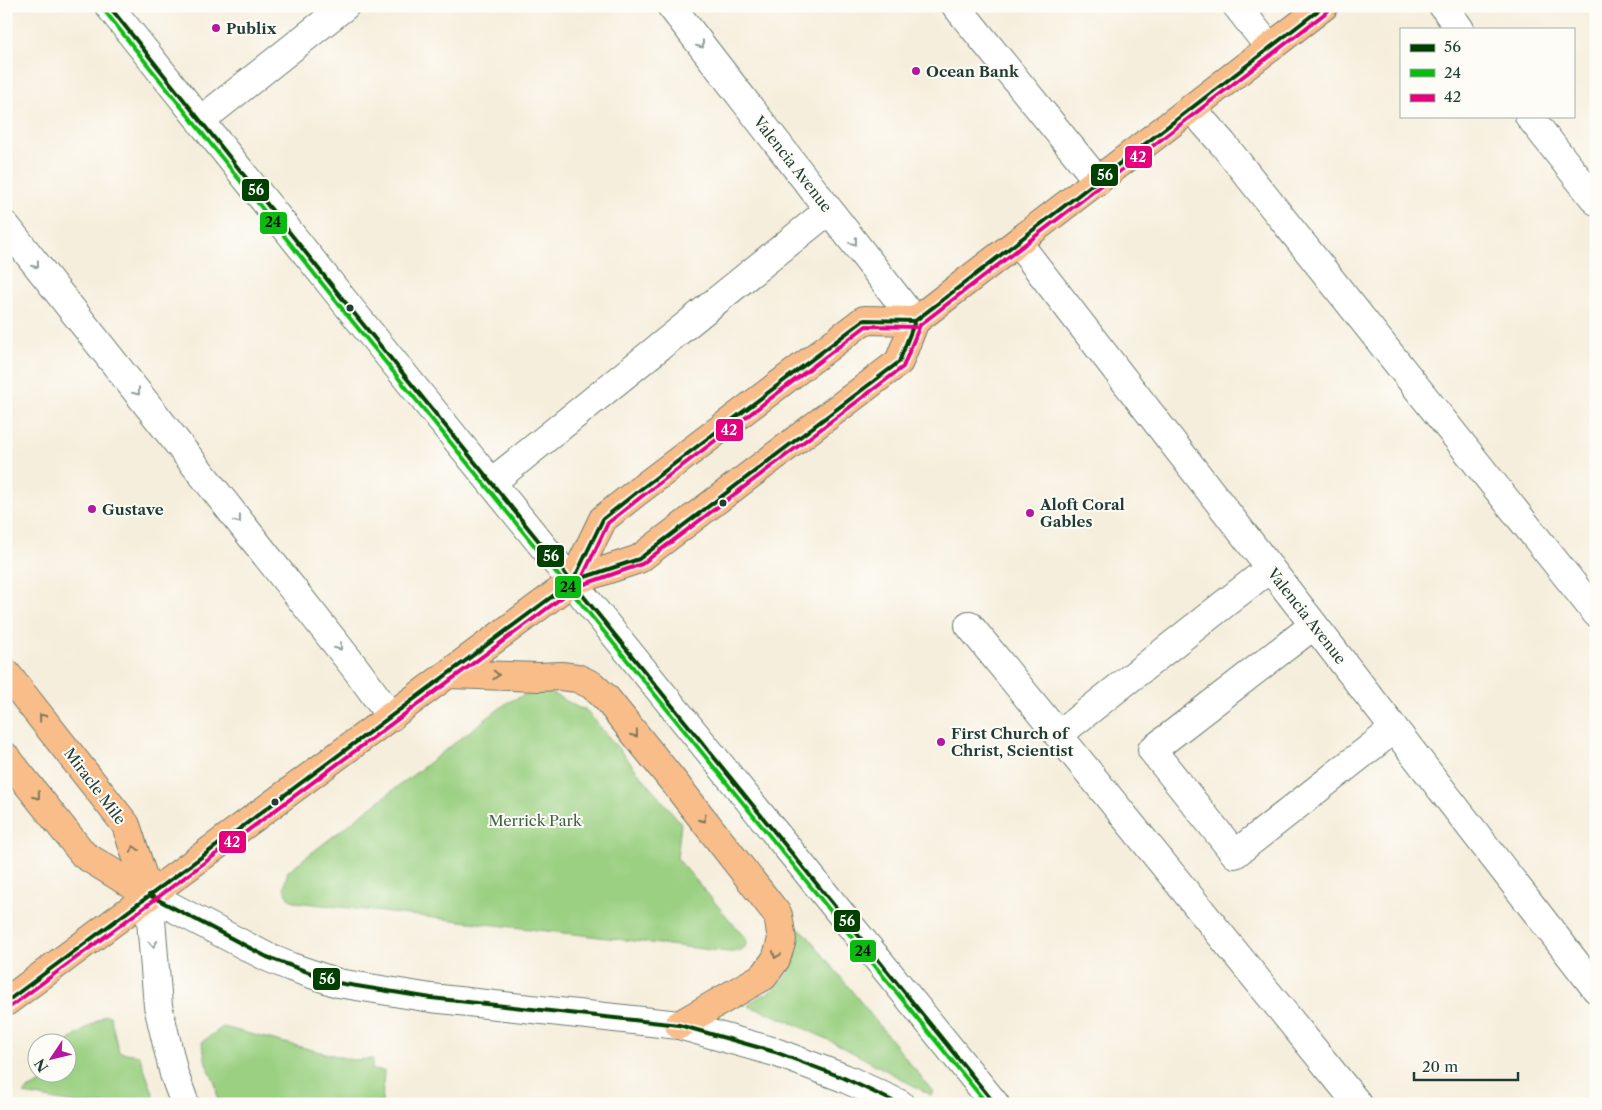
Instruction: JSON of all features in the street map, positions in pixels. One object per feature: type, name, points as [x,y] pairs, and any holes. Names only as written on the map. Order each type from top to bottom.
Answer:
[{"type":"main road","points":[[6,1002],[572,581],[639,559],[899,362],[915,321],[1098,182],[1324,6]]},
{"type":"main road","points":[[572,581],[603,519],[652,480],[864,320],[915,321]]},
{"type":"main road","name":"Miracle Mile","points":[[6,673],[126,825],[149,895]]},
{"type":"main road","points":[[448,674],[561,676],[577,678],[592,685],[606,698],[778,915],[782,940],[776,959],[764,976],[679,1025]]},
{"type":"main road","points":[[6,758],[84,855],[149,895]]},
{"type":"street","points":[[109,6],[995,1104]]},
{"type":"street","points":[[200,121],[345,6]]},
{"type":"street","name":"Valencia Avenue","points":[[671,6],[915,321]]},
{"type":"street","points":[[956,6],[1098,182]]},
{"type":"street","points":[[1237,6],[1270,48]]},
{"type":"street","points":[[1443,6],[1459,28]]},
{"type":"street","points":[[1192,109],[1223,144],[1596,613]]},
{"type":"street","points":[[1531,118],[1596,200]]},
{"type":"street","points":[[492,482],[829,210]]},
{"type":"street","points":[[6,226],[356,669],[391,716]]},
{"type":"street","name":"Valencia Avenue","points":[[1018,243],[1596,989]]},
{"type":"street","points":[[1058,735],[1270,568]]},
{"type":"street","points":[[969,625],[1358,1104]]},
{"type":"street","points":[[1314,625],[1152,750],[1235,854],[1394,729]]},
{"type":"street","points":[[149,895],[267,957],[338,983],[431,998],[679,1025],[775,1052],[844,1078],[900,1104]]},
{"type":"street","points":[[149,895],[158,1006],[174,1074],[185,1104]]},
{"type":"green space","name":"Merrick Park","points":[[534,691],[550,692],[579,708],[585,709],[681,823],[677,858],[746,939],[744,948],[739,951],[729,952],[296,902],[288,898],[284,887],[288,871],[508,702]]},
{"type":"green space","points":[[797,930],[801,930],[806,934],[933,1092],[931,1095],[818,1035],[748,1006],[753,1000],[775,988],[790,970]]},
{"type":"green space","points":[[105,1015],[110,1016],[119,1052],[139,1055],[157,1104],[78,1104],[24,1094],[25,1091],[42,1082],[78,1082],[78,1034]]},
{"type":"green space","points":[[223,1027],[352,1060],[373,1059],[372,1070],[384,1071],[382,1104],[218,1104],[216,1086],[206,1063],[202,1042]]},
{"type":"transit line","name":"56","points":[[109,6],[349,307],[995,1104]]},
{"type":"transit line","name":"56","points":[[6,1002],[573,581],[639,559],[899,362],[915,321],[1324,6]]},
{"type":"transit line","name":"24","points":[[104,10],[344,311],[987,1104]]},
{"type":"transit line","name":"42","points":[[10,1007],[576,587],[642,564],[903,367],[920,325],[1328,11]]},
{"type":"transit line","name":"56","points":[[573,581],[603,519],[637,492],[864,320],[915,321],[948,296]]},
{"type":"transit line","name":"42","points":[[579,584],[608,523],[641,497],[866,326],[915,327]]},
{"type":"transit line","name":"56","points":[[149,895],[267,957],[338,983],[431,998],[679,1025],[775,1052],[844,1078],[899,1104]]},
{"type":"place","name":"Publix","points":[[216,28]]},
{"type":"place","name":"Ocean Bank","points":[[916,71]]},
{"type":"place","name":"Gustave","points":[[92,509]]},
{"type":"place","name":"Aloft Coral Gables","points":[[1030,513]]},
{"type":"place","name":"First Church of Christ, Scientist","points":[[941,742]]}]
